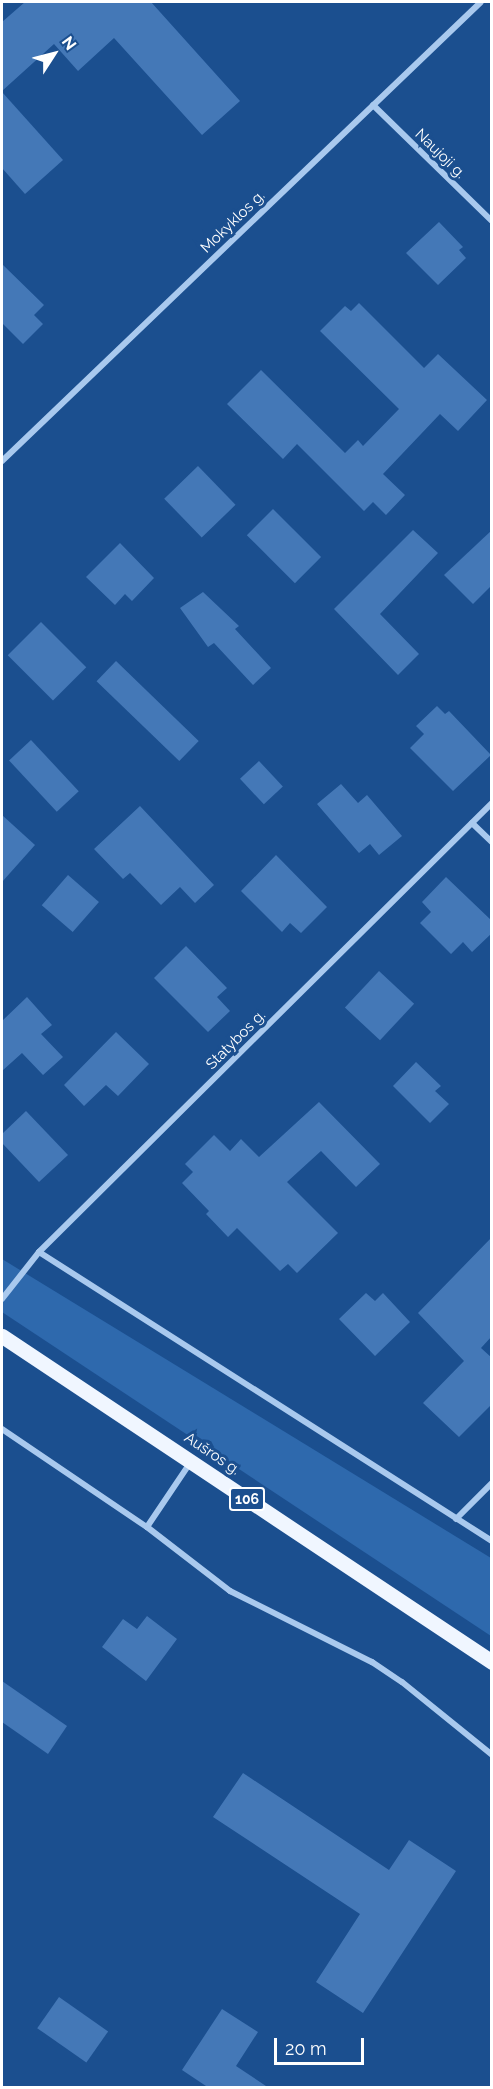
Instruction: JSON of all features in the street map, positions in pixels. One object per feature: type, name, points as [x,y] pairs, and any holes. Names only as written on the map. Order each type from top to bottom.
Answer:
[{"type":"main road","name":"Aušros g.","points":[[2,1336],[492,1662]]},
{"type":"street","name":"Mokyklos g.","points":[[2,461],[482,2]]},
{"type":"street","name":"Naujoji g.","points":[[373,105],[492,221]]},
{"type":"street","name":"Statybos g.","points":[[2,1299],[39,1252],[492,803]]},
{"type":"street","points":[[472,823],[492,842]]},
{"type":"street","points":[[39,1252],[492,1540]]},
{"type":"street","points":[[2,1429],[147,1527],[230,1591],[372,1662],[492,1755]]},
{"type":"street","points":[[147,1527],[191,1462]]},
{"type":"street","points":[[456,1519],[492,1483]]},
{"type":"shaded area","points":[[2,1259],[491,1558],[491,1636],[2,1312]]},
{"type":"building","points":[[25,2],[151,2],[240,101],[202,135],[114,38],[78,71],[54,44],[2,91],[2,22]]},
{"type":"building","points":[[2,92],[63,160],[25,194],[2,168]]},
{"type":"building","points":[[439,222],[463,247],[459,250],[466,258],[438,285],[406,253]]},
{"type":"building","points":[[2,264],[44,305],[34,315],[43,324],[23,344],[2,323]]},
{"type":"building","points":[[359,303],[424,368],[438,354],[487,400],[458,431],[440,414],[383,474],[405,495],[386,515],[373,502],[364,511],[297,444],[283,459],[227,404],[261,370],[345,453],[358,440],[363,446],[399,409],[320,331],[345,306],[351,311]]},
{"type":"building","points":[[198,466],[236,505],[202,537],[164,499]]},
{"type":"building","points":[[273,509],[321,557],[295,583],[247,535]]},
{"type":"building","points":[[413,530],[438,553],[380,614],[419,654],[398,675],[334,609]]},
{"type":"building","points":[[492,530],[492,585],[473,604],[444,575]]},
{"type":"building","points":[[120,543],[154,578],[132,601],[125,594],[115,605],[86,577]]},
{"type":"building","points":[[203,592],[239,626],[235,629],[271,668],[253,685],[214,643],[208,647],[180,608]]},
{"type":"building","points":[[41,622],[86,667],[53,700],[8,655]]},
{"type":"building","points":[[116,661],[199,741],[179,761],[97,681]]},
{"type":"building","points":[[437,706],[445,714],[449,711],[491,755],[453,791],[410,748],[424,734],[416,726]]},
{"type":"building","points":[[31,740],[79,791],[57,812],[9,760]]},
{"type":"building","points":[[259,761],[283,787],[264,804],[240,779]]},
{"type":"building","points":[[341,784],[358,803],[367,795],[402,836],[379,855],[370,844],[359,853],[317,804]]},
{"type":"building","points":[[140,806],[214,885],[195,903],[180,887],[161,905],[130,873],[123,879],[94,849]]},
{"type":"building","points":[[2,815],[35,845],[2,882]]},
{"type":"building","points":[[276,855],[327,907],[301,933],[290,923],[282,932],[241,891]]},
{"type":"building","points":[[68,875],[99,902],[73,932],[42,905]]},
{"type":"building","points":[[446,877],[492,921],[492,933],[472,952],[463,942],[451,954],[420,923],[431,912],[422,902]]},
{"type":"building","points":[[186,946],[227,988],[217,997],[230,1011],[208,1032],[154,978]]},
{"type":"building","points":[[379,971],[414,1004],[380,1040],[345,1008]]},
{"type":"building","points":[[27,997],[52,1025],[41,1034],[63,1057],[43,1075],[22,1053],[2,1071],[2,1021]]},
{"type":"building","points":[[116,1032],[149,1064],[118,1096],[106,1085],[84,1106],[64,1085]]},
{"type":"building","points":[[416,1062],[441,1086],[435,1091],[449,1104],[430,1123],[393,1086]]},
{"type":"building","points":[[319,1102],[380,1164],[356,1187],[321,1151],[287,1182],[338,1233],[297,1273],[288,1264],[280,1271],[237,1228],[228,1237],[206,1214],[209,1211],[182,1183],[193,1172],[185,1164],[214,1135],[230,1151],[241,1139],[259,1157]]},
{"type":"building","points":[[26,1111],[68,1155],[39,1182],[2,1143],[2,1134]]},
{"type":"building","points":[[492,1237],[492,1336],[481,1348],[492,1358],[492,1404],[459,1437],[423,1403],[464,1361],[418,1313]]},
{"type":"building","points":[[366,1293],[375,1301],[383,1293],[410,1322],[375,1356],[339,1319]]},
{"type":"building","points":[[147,1616],[177,1639],[146,1681],[102,1647],[123,1619],[137,1629]]},
{"type":"building","points":[[2,1681],[67,1726],[48,1754],[2,1722]]},
{"type":"building","points":[[243,1773],[389,1870],[409,1840],[456,1871],[363,2013],[316,1982],[360,1914],[213,1817]]},
{"type":"building","points":[[59,1997],[108,2031],[86,2063],[37,2028]]},
{"type":"building","points":[[222,2009],[258,2032],[236,2066],[269,2088],[209,2088],[182,2070]]}]
